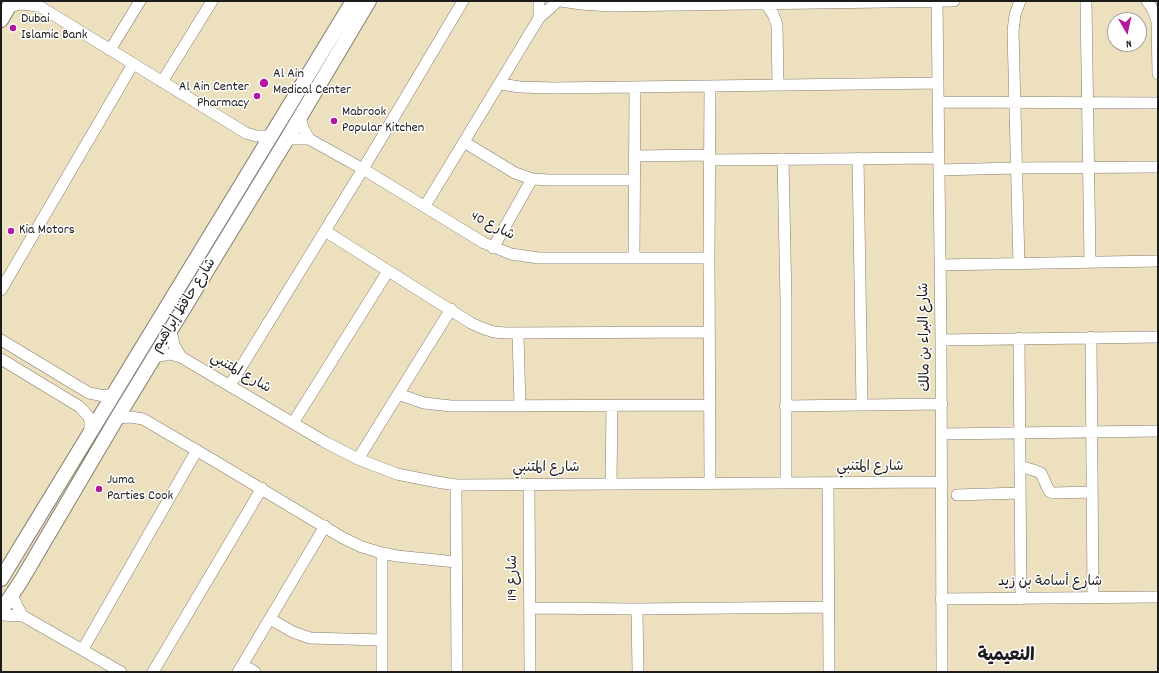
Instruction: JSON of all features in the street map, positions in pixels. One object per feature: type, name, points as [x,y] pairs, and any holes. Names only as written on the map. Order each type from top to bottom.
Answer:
[{"type":"street","points":[[110,50],[140,1]]},
{"type":"street","points":[[162,82],[212,1]]},
{"type":"street","name":"شارع حافظ إبراهيم","points":[[1,579],[353,1]]},
{"type":"street","name":"شارع حافظ إبراهيم","points":[[1,611],[369,1]]},
{"type":"street","points":[[230,386],[363,169],[463,1]]},
{"type":"street","points":[[539,1],[539,18]]},
{"type":"street","points":[[425,206],[539,18],[559,1],[604,6],[696,3],[791,4],[954,1]]},
{"type":"street","name":"شارع البراء بن مالك","points":[[937,1],[942,404],[942,672]]},
{"type":"street","points":[[1019,264],[1013,27],[1020,1]]},
{"type":"street","points":[[1086,1],[1090,262]]},
{"type":"street","points":[[1147,1],[1158,20],[1158,74]]},
{"type":"street","points":[[1,20],[10,4],[38,3],[110,50],[246,133],[256,136],[271,136]]},
{"type":"street","points":[[766,4],[777,25],[778,85]]},
{"type":"street","points":[[777,25],[783,13],[791,4]]},
{"type":"street","points":[[1,290],[133,64]]},
{"type":"street","points":[[500,84],[536,87],[635,87],[938,83]]},
{"type":"street","points":[[710,86],[710,484]]},
{"type":"street","points":[[634,258],[635,87]]},
{"type":"street","points":[[938,102],[1158,102]]},
{"type":"street","points":[[300,117],[303,128],[309,139]]},
{"type":"street","points":[[246,133],[255,146],[257,160]]},
{"type":"street","name":"شارع 40","points":[[287,139],[309,139],[363,169],[493,248],[511,254],[529,257],[709,258]]},
{"type":"street","points":[[464,142],[515,173],[532,179],[634,180]]},
{"type":"street","points":[[634,156],[783,159],[939,158]]},
{"type":"street","points":[[858,158],[862,405]]},
{"type":"street","points":[[783,159],[786,289],[786,483]]},
{"type":"street","points":[[939,170],[1158,167]]},
{"type":"street","points":[[493,248],[532,179]]},
{"type":"street","points":[[325,231],[482,328],[494,332],[709,332]]},
{"type":"street","points":[[940,265],[1158,261]]},
{"type":"street","points":[[293,423],[388,271]]},
{"type":"street","points":[[358,459],[451,309]]},
{"type":"street","points":[[171,331],[174,345],[181,357]]},
{"type":"street","points":[[518,333],[520,406]]},
{"type":"street","points":[[1091,337],[1093,598]]},
{"type":"street","points":[[941,340],[1158,337]]},
{"type":"street","points":[[1019,338],[1021,599]]},
{"type":"street","points":[[1,340],[89,393],[99,396],[114,394]]},
{"type":"street","name":"شارع المتنبي","points":[[154,357],[170,354],[181,357],[293,423],[358,459],[397,474],[417,479],[456,485],[942,482]]},
{"type":"street","points":[[1,359],[73,402],[85,411],[90,422],[90,433]]},
{"type":"street","points":[[73,402],[80,397],[81,388]]},
{"type":"street","points":[[398,394],[411,400],[437,406],[710,405]]},
{"type":"street","points":[[130,396],[134,406],[144,419],[262,488],[343,538],[362,547],[382,553],[456,562]]},
{"type":"street","points":[[785,406],[942,404]]},
{"type":"street","points":[[611,484],[612,406]]},
{"type":"street","points":[[117,418],[130,417],[144,419]]},
{"type":"street","points":[[942,434],[1158,431]]},
{"type":"street","points":[[82,649],[197,450]]},
{"type":"street","points":[[1020,466],[1041,473],[1049,490],[1053,493],[1092,492]]},
{"type":"street","points":[[828,483],[829,672]]},
{"type":"street","name":"شارع 119","points":[[529,484],[530,672]]},
{"type":"street","points":[[456,485],[457,672]]},
{"type":"street","points":[[153,672],[262,488]]},
{"type":"street","points":[[957,495],[1020,492]]},
{"type":"street","points":[[255,672],[240,669],[325,526]]},
{"type":"street","points":[[382,553],[382,672]]},
{"type":"street","points":[[12,594],[23,616]]},
{"type":"street","name":"شارع أسامة بن زيد","points":[[941,599],[1158,597]]},
{"type":"street","points":[[530,608],[637,609],[828,607]]},
{"type":"street","points":[[637,609],[638,672]]},
{"type":"street","points":[[1,615],[23,616],[121,672]]},
{"type":"street","points":[[270,619],[293,632],[310,638],[382,640]]},
{"type":"place","name":"Dubai Islamic Bank","points":[[13,28]]},
{"type":"place","name":"Al Ain Medical Center","points":[[264,83]]},
{"type":"place","name":"Al Ain Center Pharmacy","points":[[257,96]]},
{"type":"place","name":"Mabrook Popular Kitchen","points":[[334,121]]},
{"type":"place","name":"Kia Motors","points":[[11,231]]},
{"type":"place","name":"Juma Parties Cook","points":[[99,489]]},
{"type":"district","name":"النعيمية","points":[[1006,658]]}]
